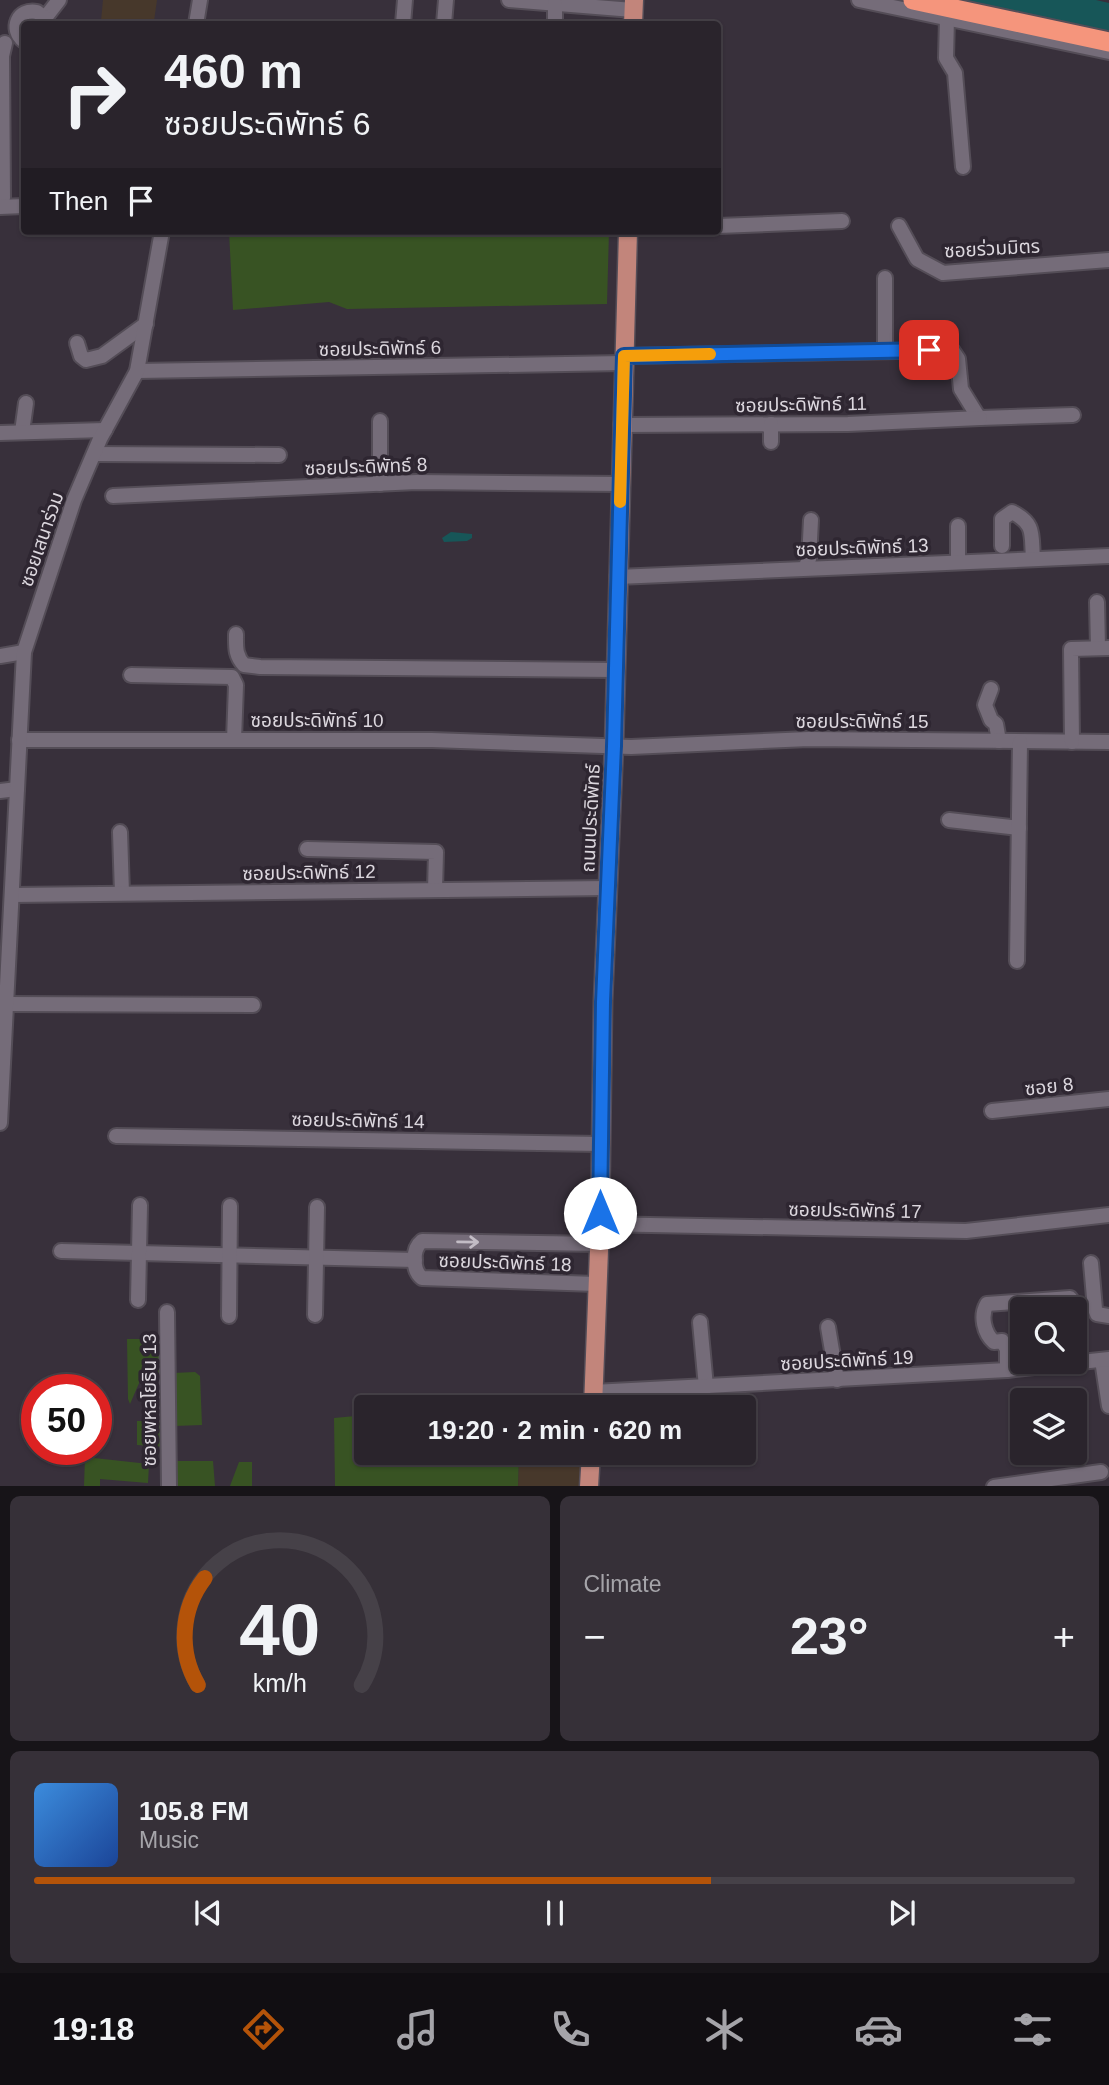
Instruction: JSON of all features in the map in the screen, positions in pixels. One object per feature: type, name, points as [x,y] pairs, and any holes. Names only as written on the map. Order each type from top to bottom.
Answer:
[{"type":"highway","points":[[913,0],[1109,42]]},
{"type":"main road","name":"ถนนประดิพัทธ์","points":[[593,1395],[628,235]]},
{"type":"main road","points":[[589,1486],[590,1465]]},
{"type":"street","points":[[21,36],[16,27],[18,8],[32,11],[46,21],[59,0]]},
{"type":"street","points":[[196,21],[200,0]]},
{"type":"street","points":[[403,21],[405,0]]},
{"type":"street","points":[[444,21],[446,0]]},
{"type":"street","points":[[509,0],[633,12]]},
{"type":"street","points":[[859,0],[1109,52]]},
{"type":"street","points":[[555,4],[555,21]]},
{"type":"street","points":[[947,18],[946,58],[955,73],[963,167]]},
{"type":"street","points":[[21,38],[3,44],[2,56],[2,202],[21,205]]},
{"type":"street","points":[[721,226],[842,221]]},
{"type":"street","name":"ซอยร่วมมิตร","points":[[899,226],[917,259],[943,273],[1109,260]]},
{"type":"street","name":"ซอยเสนาร่วม","points":[[0,1124],[24,652],[74,500],[105,430],[138,371],[161,235]]},
{"type":"street","points":[[885,278],[885,351]]},
{"type":"street","points":[[77,342],[81,356],[86,360],[97,359],[146,324]]},
{"type":"street","name":"ซอยประดิพัทธ์ 6","points":[[138,371],[952,350],[958,359],[961,389],[980,418]]},
{"type":"street","points":[[22,432],[26,403]]},
{"type":"street","points":[[980,418],[1073,415]]},
{"type":"street","name":"ซอยประดิพัทธ์ 11","points":[[621,425],[874,423],[980,418]]},
{"type":"street","points":[[380,421],[380,484]]},
{"type":"street","points":[[771,424],[771,442]]},
{"type":"street","points":[[0,433],[105,430]]},
{"type":"street","points":[[94,454],[279,455]]},
{"type":"street","name":"ซอยประดิพัทธ์ 8","points":[[113,496],[417,482],[621,484]]},
{"type":"street","points":[[1002,546],[1002,519],[1012,512],[1030,525],[1033,559]]},
{"type":"street","points":[[805,568],[809,559],[811,520]]},
{"type":"street","points":[[958,526],[958,562]]},
{"type":"street","name":"ซอยประดิพัทธ์ 13","points":[[617,578],[1109,556]]},
{"type":"street","points":[[1072,742],[1071,649],[1104,648],[1097,602]]},
{"type":"street","points":[[236,634],[239,660],[244,665],[260,667],[616,670]]},
{"type":"street","points":[[0,656],[24,652]]},
{"type":"street","points":[[131,674],[232,677],[236,685],[234,740]]},
{"type":"street","points":[[991,690],[985,705],[990,720],[996,724],[999,741]]},
{"type":"street","name":"ซอยประดิพัทธ์ 15","points":[[614,746],[808,739],[1109,742]]},
{"type":"street","name":"ซอยประดิพัทธ์ 10","points":[[19,740],[432,740],[614,746]]},
{"type":"street","points":[[1017,961],[1020,741]]},
{"type":"street","points":[[0,792],[17,789]]},
{"type":"street","points":[[949,820],[1019,828]]},
{"type":"street","points":[[120,832],[121,893]]},
{"type":"street","points":[[307,849],[436,852],[435,890]]},
{"type":"street","name":"ซอยประดิพัทธ์ 12","points":[[12,895],[607,888]]},
{"type":"street","points":[[6,1004],[253,1005]]},
{"type":"street","name":"ซอย 8","points":[[992,1111],[1109,1099]]},
{"type":"street","name":"ซอยประดิพัทธ์ 14","points":[[116,1136],[600,1144]]},
{"type":"street","points":[[138,1300],[140,1205]]},
{"type":"street","points":[[229,1316],[230,1206]]},
{"type":"street","points":[[316,1315],[317,1207]]},
{"type":"street","name":"ซอยประดิพัทธ์ 17","points":[[600,1224],[966,1231],[1109,1215]]},
{"type":"street","name":"ซอยประดิพัทธ์ 18","points":[[596,1284],[422,1278],[416,1270],[415,1260],[418,1243],[422,1241],[599,1244]]},
{"type":"street","points":[[61,1251],[415,1260]]},
{"type":"street","points":[[1091,1263],[1096,1312],[1109,1317]]},
{"type":"street","points":[[1007,1370],[1007,1349],[1002,1341],[994,1342],[988,1335],[983,1318],[987,1304],[1010,1302]]},
{"type":"street","name":"ซอยพหลโยธิน 13","points":[[167,1312],[169,1486]]},
{"type":"street","points":[[700,1322],[706,1387]]},
{"type":"street","points":[[828,1328],[837,1381]]},
{"type":"street","name":"ซอยประดิพัทธ์ 19","points":[[636,1395],[706,1387],[1007,1370],[1105,1359],[1109,1406]]},
{"type":"street","points":[[994,1486],[1101,1472]]},
{"type":"shaded area","points":[[103,0],[157,0],[154,21],[101,21]]},
{"type":"shaded area","points":[[954,0],[1096,0],[1109,3],[1109,35]]},
{"type":"shaded area","points":[[229,235],[609,235],[607,304],[347,309],[329,302],[233,310]]},
{"type":"shaded area","points":[[451,532],[472,534],[472,538],[467,541],[444,542],[442,538]]},
{"type":"shaded area","points":[[127,1339],[152,1339],[153,1348],[163,1348],[164,1373],[143,1374],[130,1404],[128,1399]]},
{"type":"shaded area","points":[[195,1372],[200,1376],[202,1425],[174,1426],[173,1373]]},
{"type":"shaded area","points":[[354,1416],[354,1465],[519,1465],[518,1486],[335,1486],[334,1418]]},
{"type":"shaded area","points":[[137,1421],[163,1421],[163,1447],[137,1445]]},
{"type":"shaded area","points":[[112,1460],[149,1464],[148,1483],[100,1479],[100,1486],[84,1486],[85,1465],[112,1465]]},
{"type":"shaded area","points":[[174,1461],[213,1461],[215,1486],[175,1486]]},
{"type":"shaded area","points":[[239,1462],[252,1462],[252,1486],[230,1486]]},
{"type":"shaded area","points":[[519,1465],[584,1465],[583,1486],[518,1486]]},
{"type":"slow traffic","points":[[620,502],[624,356],[710,354]]},
{"type":"route","points":[[600,1213],[603,1002],[614,746],[624,356],[929,350]]}]
